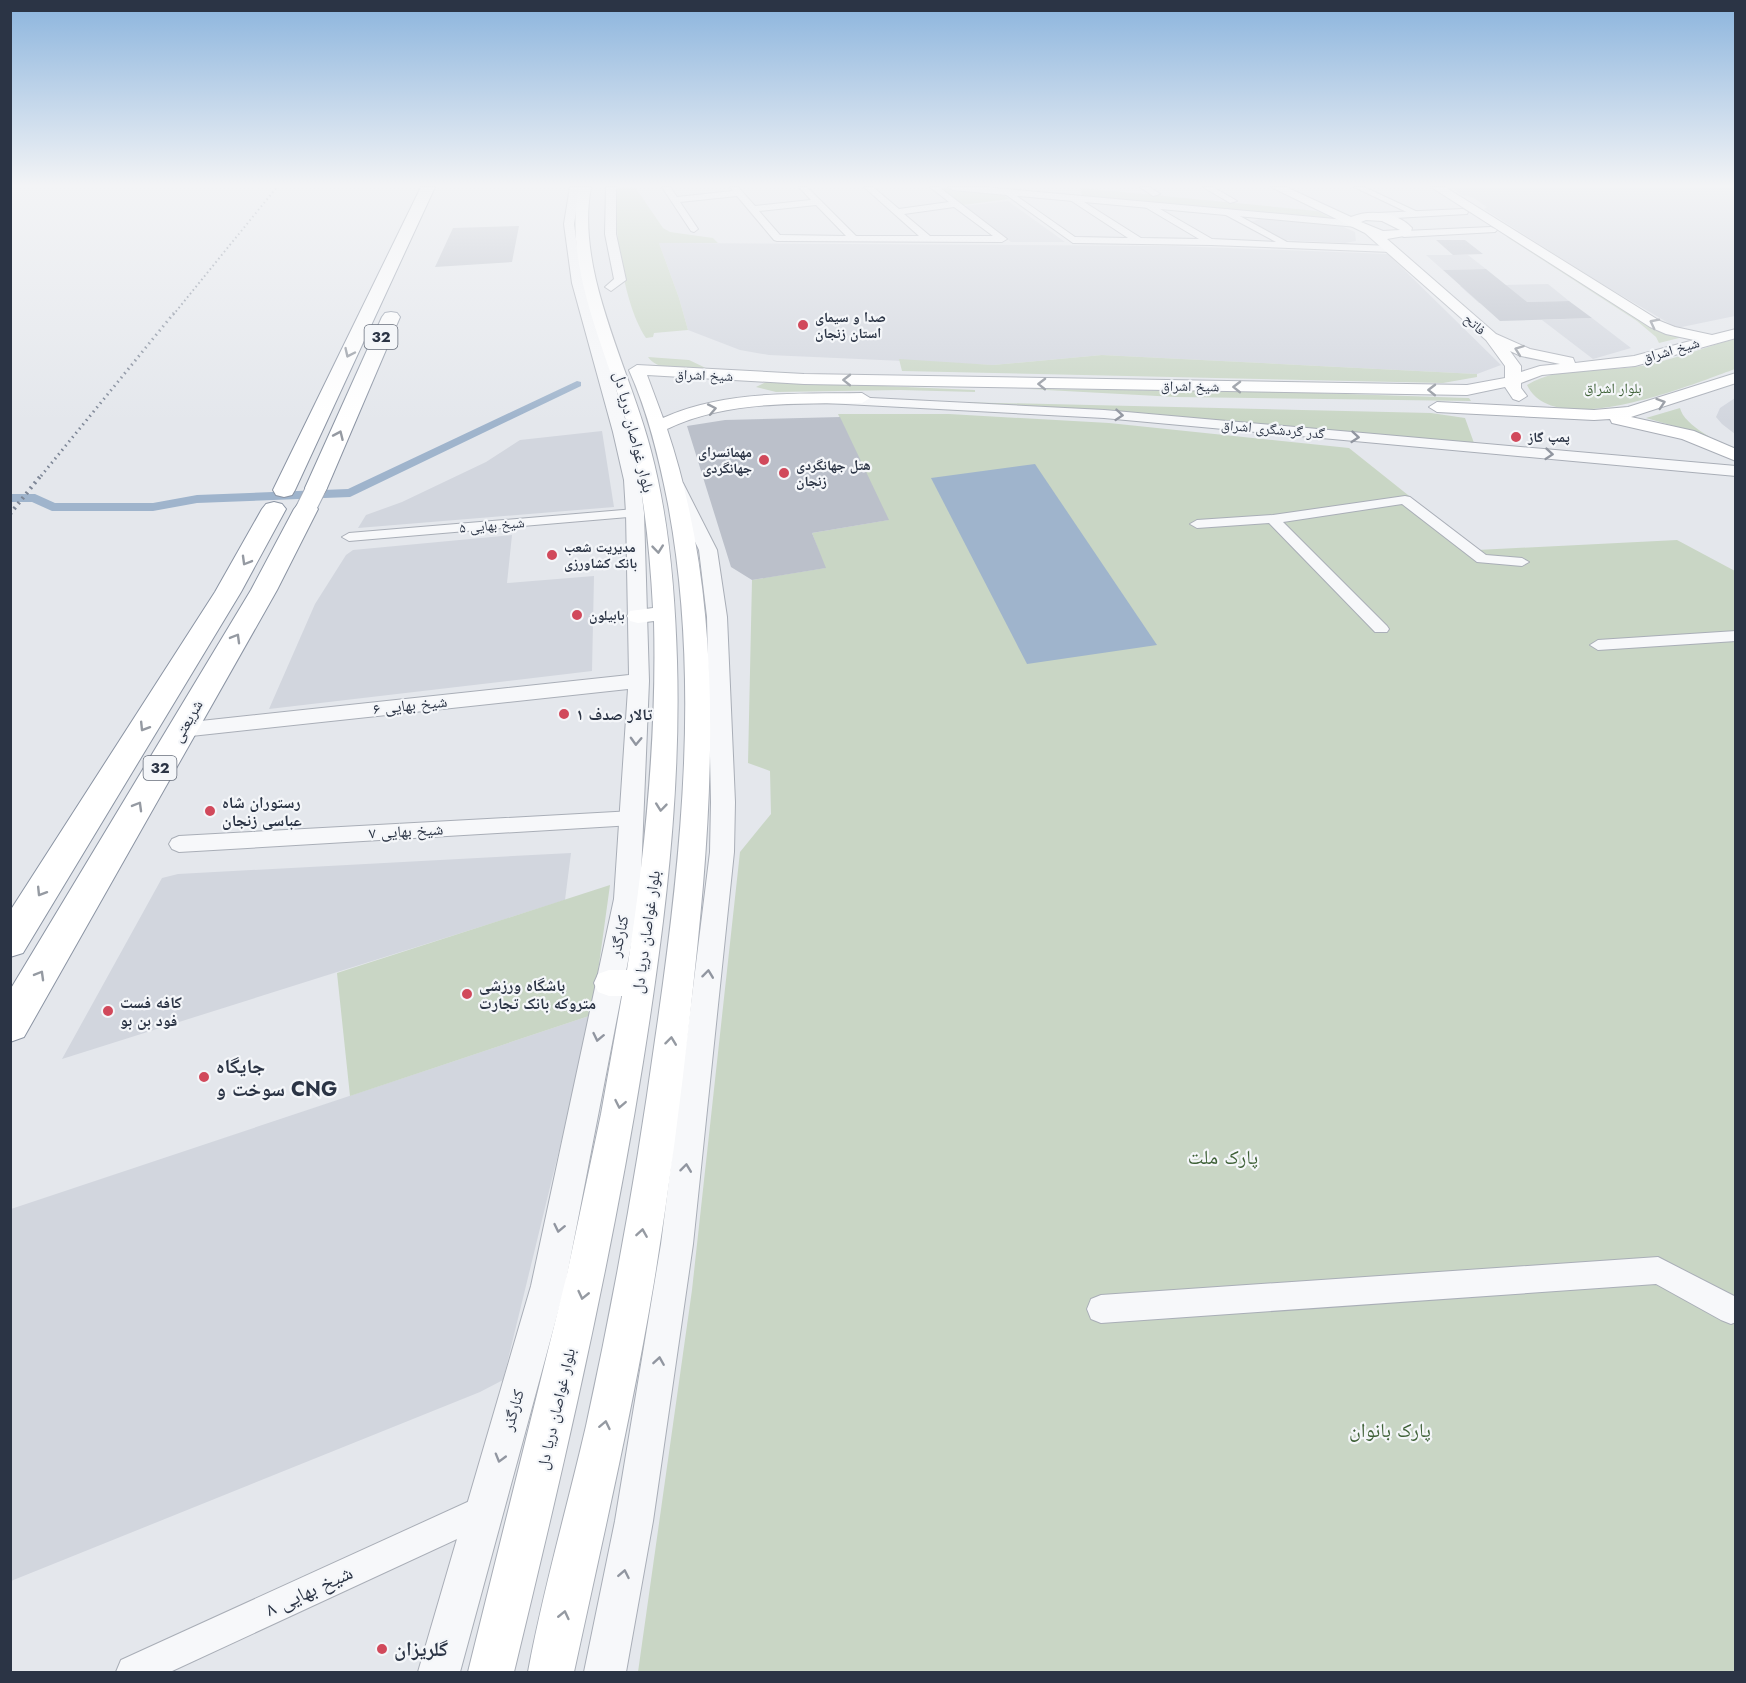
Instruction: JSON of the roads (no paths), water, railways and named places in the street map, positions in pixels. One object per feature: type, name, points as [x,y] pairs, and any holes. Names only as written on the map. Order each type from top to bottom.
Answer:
[{"type":"highway","name":"شریعتی","points":[[10,1025],[264,590],[295,499],[395,266]]},
{"type":"highway","name":"شریعتی","points":[[10,942],[228,592],[295,499],[396,305]]},
{"type":"main road","name":"بلوار غواصان دریا دل","points":[[491,1672],[586,1281],[640,983],[649,925],[662,797],[666,694],[651,614],[658,541],[646,466],[592,266]]},
{"type":"main road","name":"بلوار غواصان دریا دل","points":[[598,287],[599,266]]},
{"type":"main road","name":"فاتح","points":[[1409,266],[1491,338]]},
{"type":"main road","points":[[1549,266],[1624,316],[1644,335],[1656,355]]},
{"type":"main road","points":[[1555,266],[1655,324],[1671,331],[1710,339]]},
{"type":"main road","name":"شیخ اشراق","points":[[635,362],[772,378],[992,384],[1467,390],[1512,381],[1540,371],[1635,361],[1736,333]]},
{"type":"main road","points":[[1491,338],[1526,353],[1548,359],[1597,364]]},
{"type":"main road","points":[[1491,338],[1513,366],[1513,388],[1520,397],[1549,412]]},
{"type":"main road","name":"بلوار غواصان دریا دل","points":[[551,1672],[634,1283],[665,1086],[687,924],[709,803],[697,691],[692,608],[672,478],[635,362]]},
{"type":"main road","points":[[772,378],[747,383],[747,390],[762,395],[809,399]]},
{"type":"main road","points":[[1594,415],[1695,408],[1736,378]]},
{"type":"main road","points":[[1467,390],[1485,401],[1484,408]]},
{"type":"main road","name":"شیخ اشراق","points":[[657,427],[692,413],[725,406],[809,399],[910,397],[1156,402]]},
{"type":"main road","points":[[1426,407],[1594,415],[1688,435],[1736,456]]},
{"type":"main road","points":[[1695,408],[1736,447]]},
{"type":"main road","points":[[609,983],[640,983]]},
{"type":"street","name":"کنارگذر","points":[[440,1672],[548,1286],[627,899],[639,681],[651,614],[632,480],[621,432],[598,287],[584,266]]},
{"type":"street","name":"کنارگذر","points":[[598,287],[620,280],[617,266]]},
{"type":"street","name":"گدر گردشگری اشراق","points":[[809,399],[1104,414],[1736,471]]},
{"type":"street","points":[[1197,524],[1273,519],[1405,500],[1482,559],[1522,562]]},
{"type":"street","name":"شیخ بهایی ۵","points":[[349,537],[635,513]]},
{"type":"street","points":[[1273,519],[1381,629]]},
{"type":"street","points":[[1598,645],[1736,636]]},
{"type":"street","name":"شیخ بهایی ۶","points":[[182,730],[639,681]]},
{"type":"street","points":[[605,1672],[634,1521],[677,1244],[722,852],[709,803]]},
{"type":"street","name":"شیخ بهایی ۷","points":[[179,844],[633,818]]},
{"type":"street","points":[[1101,1309],[1658,1270],[1731,1310]]},
{"type":"street","name":"شیخ بهایی ۸","points":[[133,1672],[485,1510]]},
{"type":"water","points":[[1035,464],[1157,645],[1027,664],[931,478]]},
{"type":"waterway","points":[[10,498],[35,498],[52,507],[153,507],[197,499],[350,493],[577,384]]},
{"type":"railway","points":[[173,315],[213,266]]},
{"type":"railway","points":[[41,476],[174,313]]},
{"type":"railway","points":[[10,514],[42,474]]},
{"type":"place","name":"صدا و سیمای استان زنجان","points":[[803,325]]},
{"type":"place","name":"پمپ گاز","points":[[1516,437]]},
{"type":"place","name":"مهمانسرای جهانگردی","points":[[764,460]]},
{"type":"place","name":"هتل جهانگردی زنجان","points":[[784,473]]},
{"type":"place","name":"مدیریت شعب بانک کشاورزی","points":[[552,555]]},
{"type":"place","name":"بابیلون","points":[[577,615]]},
{"type":"place","name":"تالار صدف ۱","points":[[564,714]]},
{"type":"place","name":"رستوران شاه عباسی زنجان","points":[[210,811]]},
{"type":"place","name":"باشگاه ورزشی متروکه بانک تجارت","points":[[467,994]]},
{"type":"place","name":"کافه فست فود بن بو","points":[[108,1011]]},
{"type":"place","name":"جایگاه سوخت و CNG","points":[[204,1077]]},
{"type":"place","name":"گلریزان","points":[[382,1649]]},
{"type":"park label","name":"بلوار اشراق","points":[[1613,388]]},
{"type":"park label","name":"پارک ملت","points":[[1223,1157]]},
{"type":"park label","name":"پارک بانوان","points":[[1390,1430]]}]
